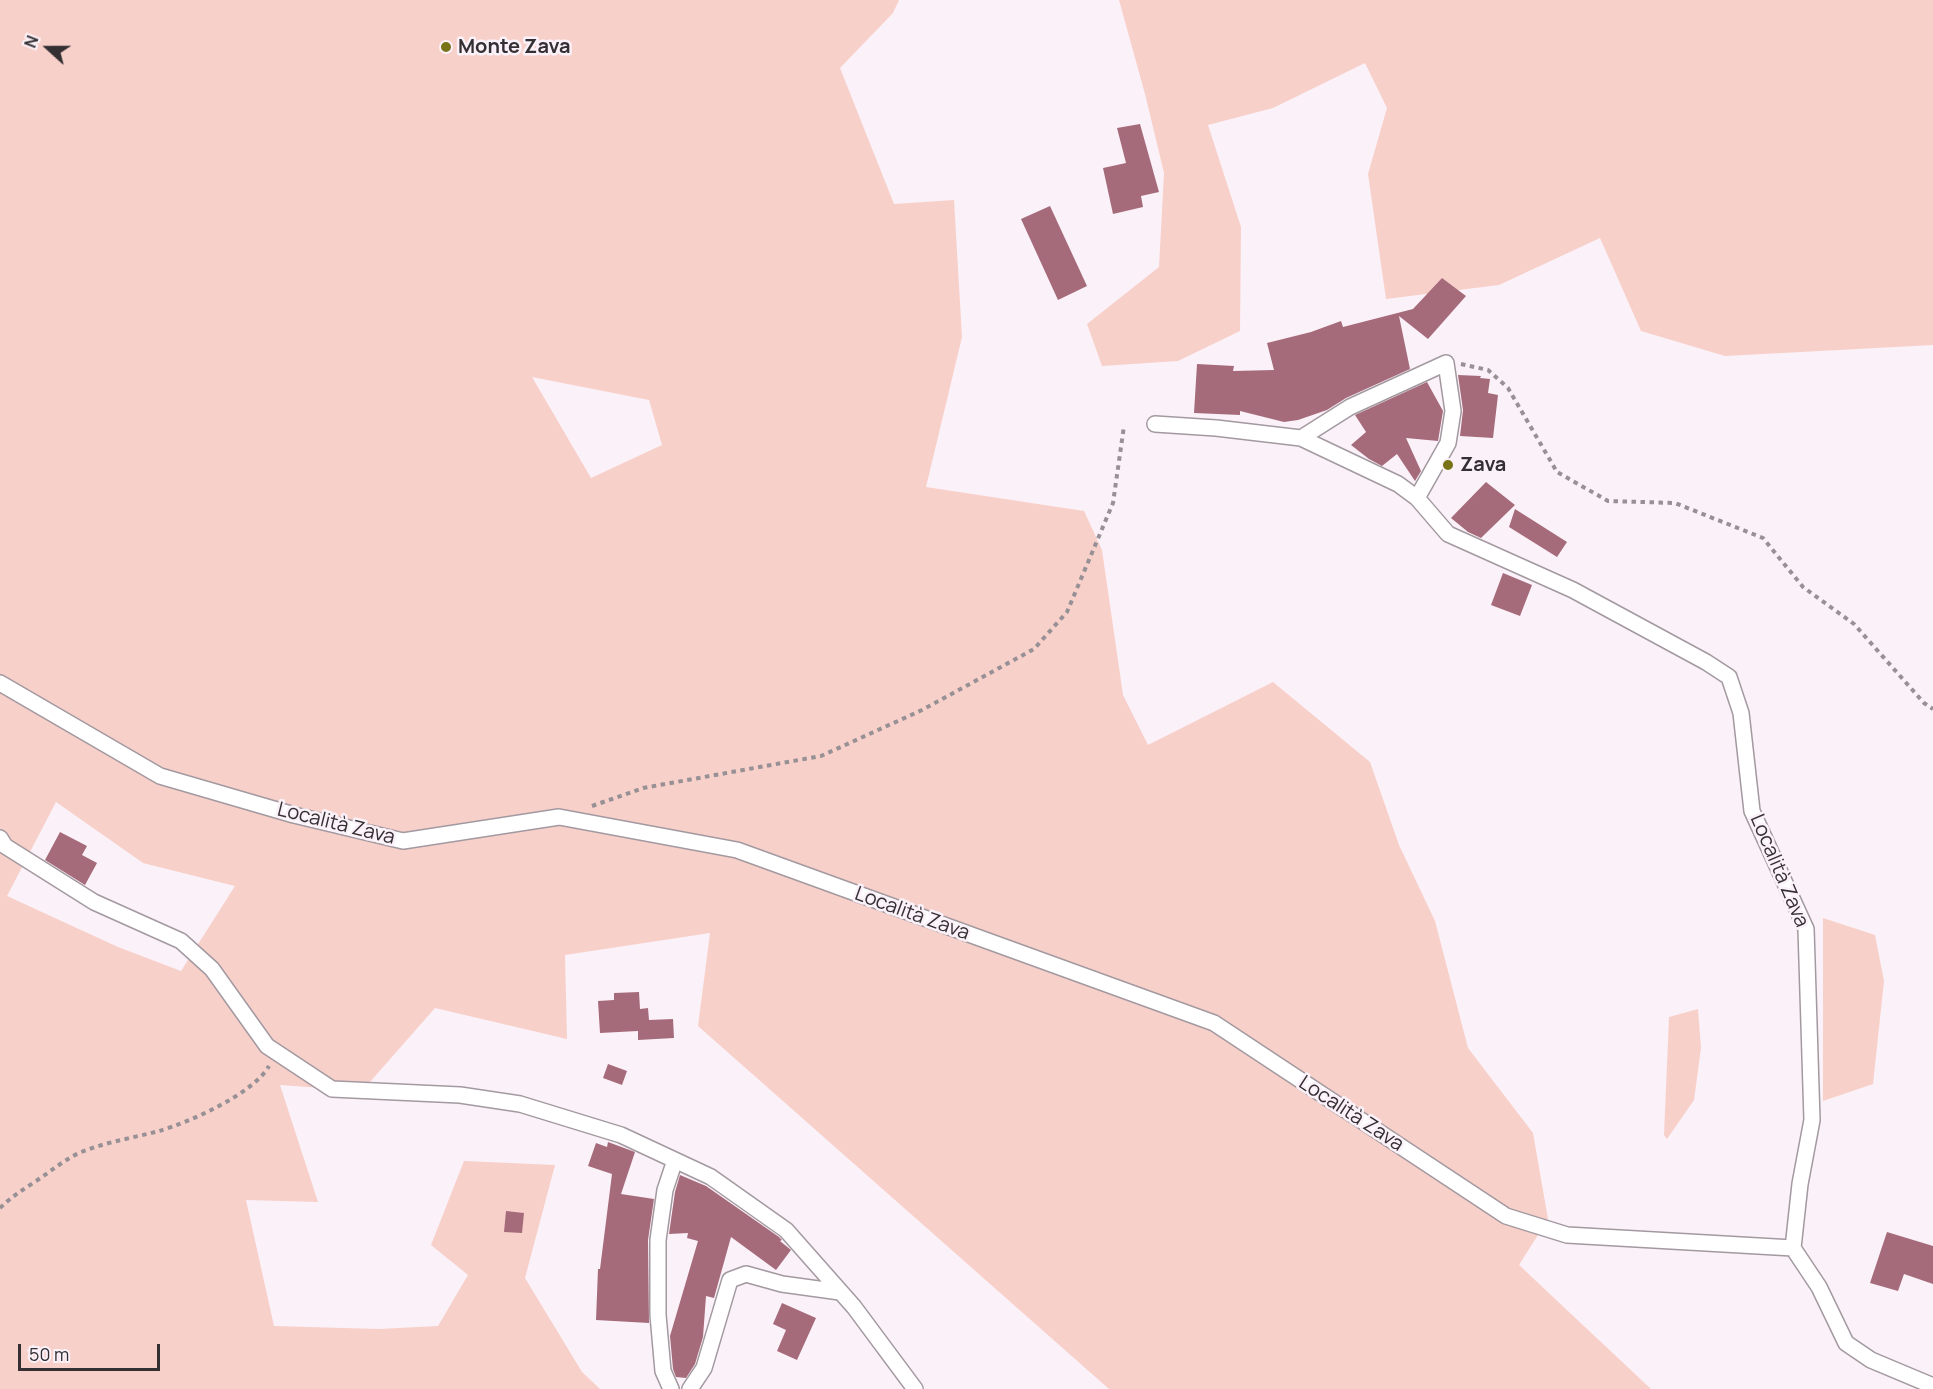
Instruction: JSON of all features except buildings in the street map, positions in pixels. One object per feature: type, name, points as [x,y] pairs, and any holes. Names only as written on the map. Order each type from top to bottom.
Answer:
[{"type":"street","points":[[1301,438],[1350,406],[1446,363],[1453,411],[1448,443],[1417,498]]},
{"type":"street","name":"Località Zava","points":[[0,683],[160,776],[294,815],[403,841],[559,817],[737,850],[1214,1023],[1506,1216],[1567,1235],[1793,1248],[1800,1184],[1812,1120],[1806,929],[1752,811],[1741,713],[1729,677],[1706,662],[1573,590],[1448,534],[1417,498],[1398,484],[1301,438],[1216,428],[1155,424]]},
{"type":"street","points":[[0,838],[5,846],[94,902],[181,941],[212,969],[267,1046],[332,1089],[460,1095],[520,1104],[621,1135],[711,1177],[786,1230],[854,1307],[915,1389]]},
{"type":"street","points":[[671,1389],[663,1371],[658,1315],[658,1240],[665,1190],[675,1160]]},
{"type":"street","points":[[1793,1248],[1819,1287],[1845,1342],[1871,1360],[1933,1386]]},
{"type":"street","points":[[690,1389],[704,1368],[730,1280],[746,1274],[782,1284],[840,1292]]},
{"type":"path","points":[[1446,363],[1468,364],[1488,370],[1508,388],[1557,472],[1608,501],[1675,503],[1763,538],[1803,587],[1854,624],[1924,703],[1933,709]]},
{"type":"path","points":[[590,806],[643,788],[821,756],[922,710],[1034,649],[1067,612],[1113,503],[1124,426]]},
{"type":"path","points":[[0,1208],[57,1164],[81,1152],[181,1123],[246,1091],[265,1073],[277,1052]]},
{"type":"shaded area","points":[[0,0],[899,0],[893,13],[840,68],[894,204],[954,200],[962,337],[926,487],[1084,511],[1102,550],[1123,695],[1148,745],[1273,682],[1370,762],[1399,845],[1435,921],[1468,1048],[1533,1133],[1548,1219],[1519,1265],[1651,1389],[1109,1389],[698,1026],[710,933],[565,955],[567,1039],[435,1008],[362,1091],[280,1085],[318,1202],[246,1200],[274,1326],[379,1329],[438,1326],[468,1275],[431,1245],[464,1161],[555,1165],[525,1278],[582,1372],[600,1389],[0,1389]],"holes":[[[532,377],[649,400],[662,445],[591,478]],[[56,802],[143,863],[235,886],[181,971],[118,947],[7,896]]]},
{"type":"shaded area","points":[[1119,0],[1933,0],[1933,345],[1725,356],[1641,331],[1600,238],[1499,285],[1386,299],[1368,174],[1387,108],[1365,63],[1273,108],[1208,125],[1241,227],[1240,331],[1178,361],[1102,366],[1087,324],[1159,267],[1164,173]]},
{"type":"shaded area","points":[[1823,918],[1875,935],[1884,981],[1873,1084],[1823,1101]]},
{"type":"shaded area","points":[[1698,1009],[1701,1048],[1694,1100],[1667,1139],[1664,1135],[1669,1017]]},
{"type":"place","name":"Monte Zava","points":[[446,47]]},
{"type":"place","name":"Zava","points":[[1448,465]]}]
